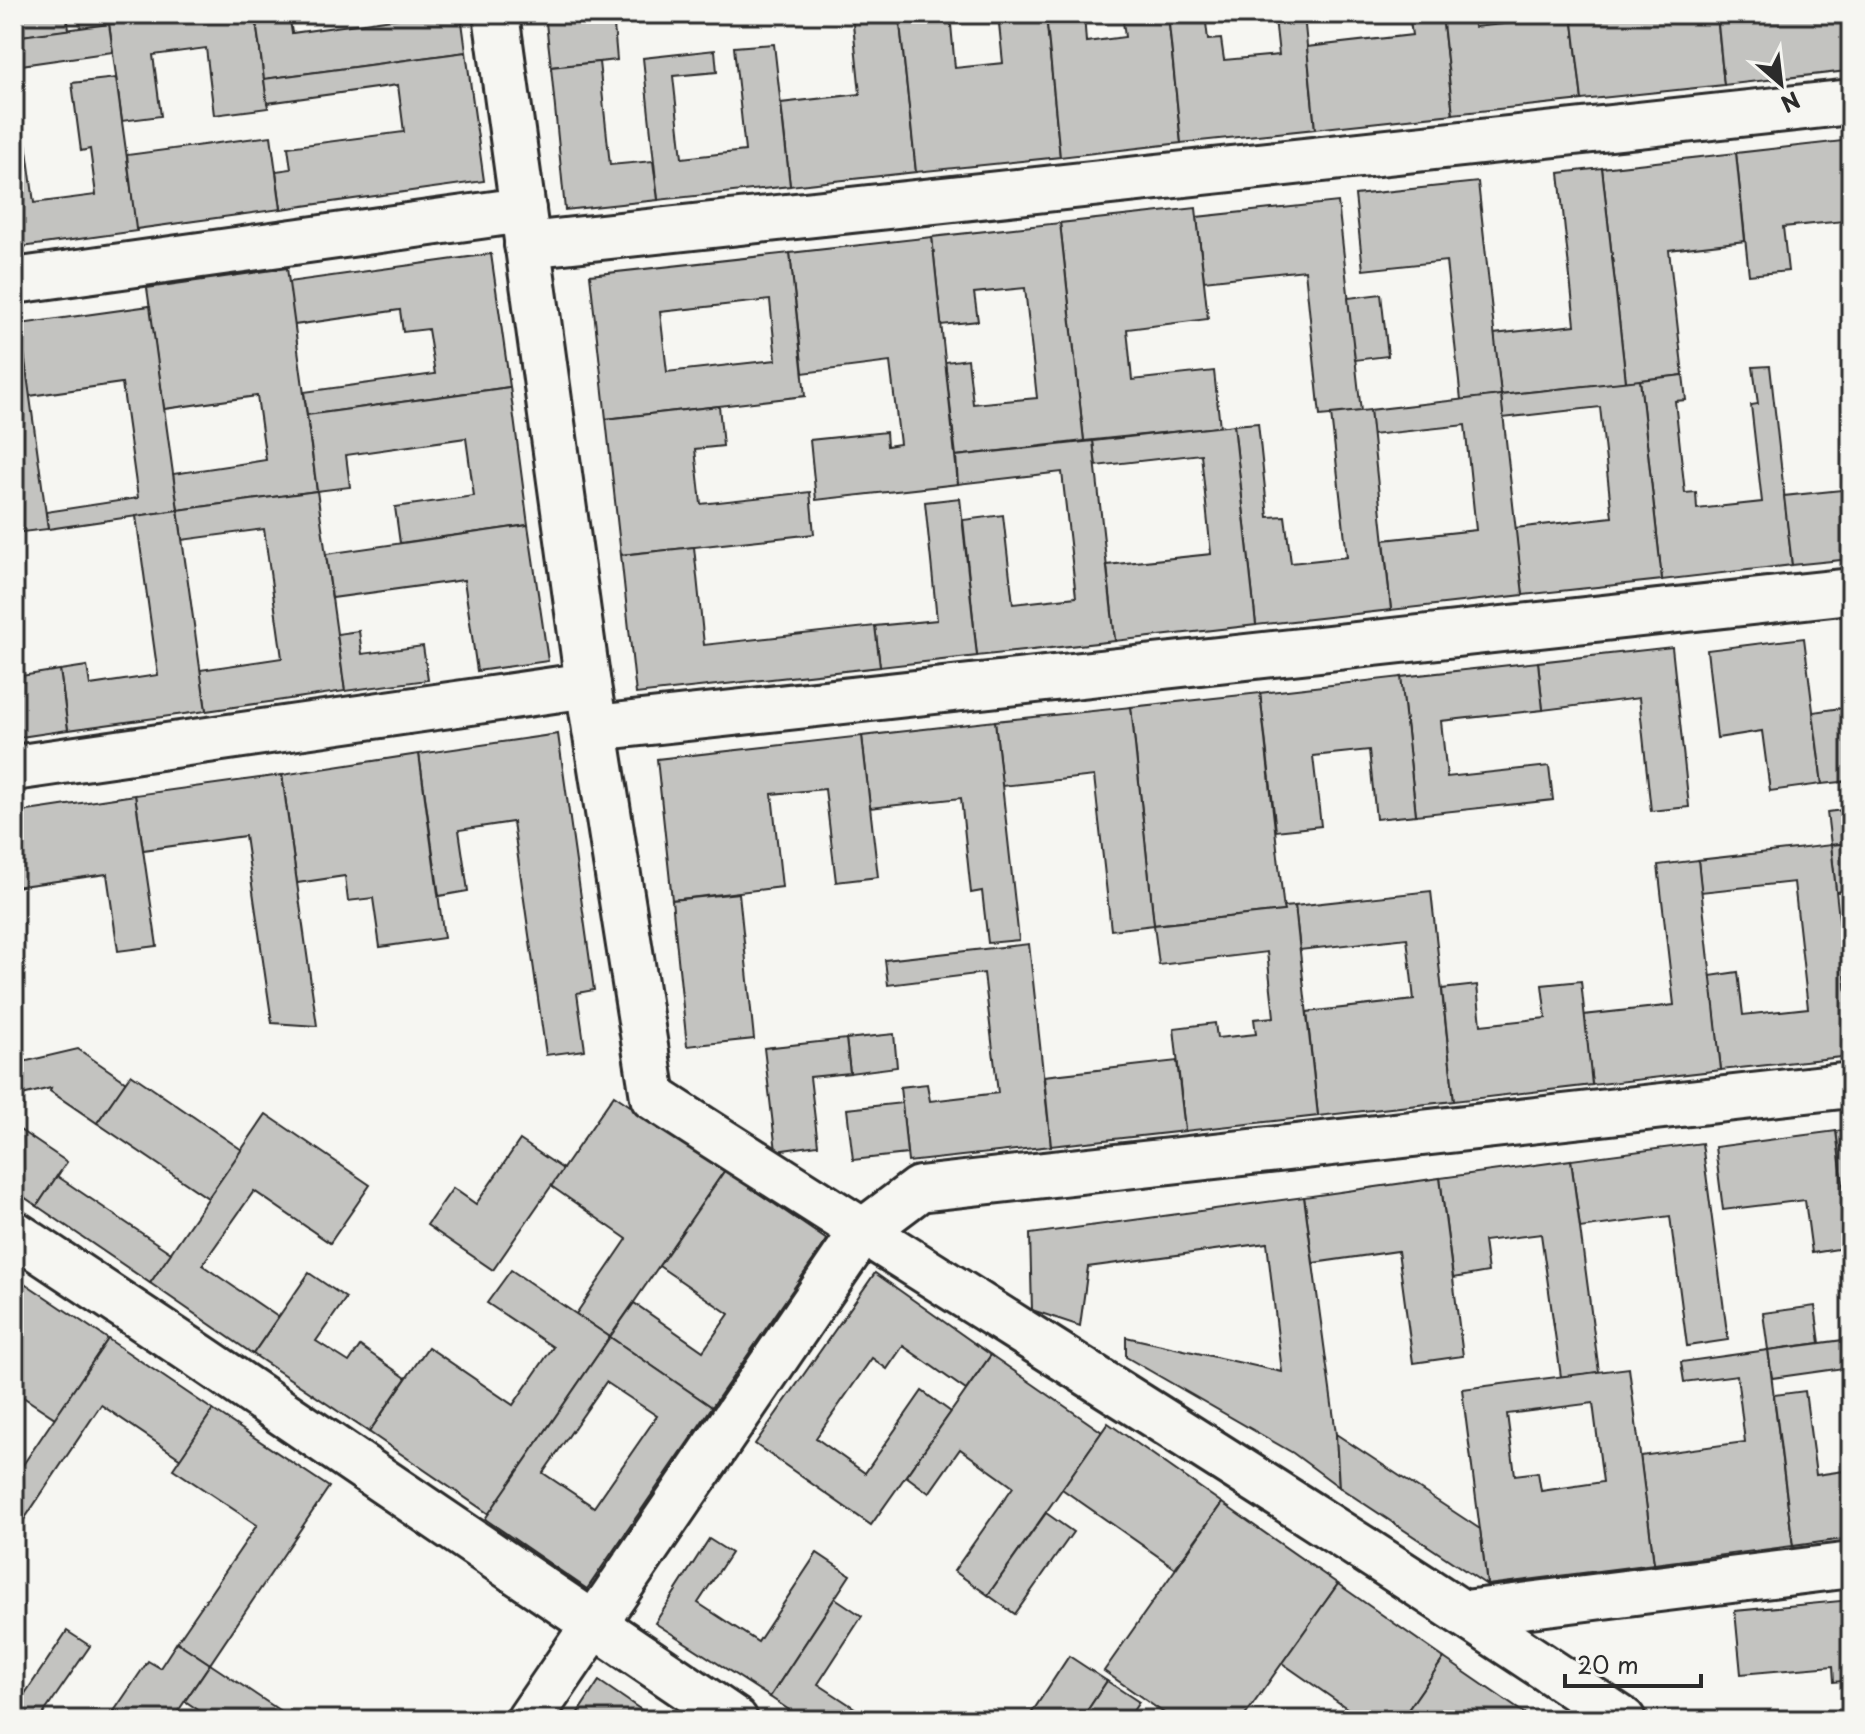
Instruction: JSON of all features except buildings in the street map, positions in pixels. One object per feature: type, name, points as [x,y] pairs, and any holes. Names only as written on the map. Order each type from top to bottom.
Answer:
[{"type":"street","points":[[496,14],[588,685],[653,1097],[1465,1613],[1623,1720]]},
{"type":"street","points":[[14,281],[525,228],[1851,102]]},
{"type":"street","points":[[595,728],[1851,591]]},
{"type":"street","points":[[14,768],[588,685]]},
{"type":"street","points":[[529,1720],[862,1232],[919,1189],[1851,1085]]},
{"type":"street","points":[[14,1233],[735,1720]]},
{"type":"street","points":[[1465,1613],[1851,1565]]}]
